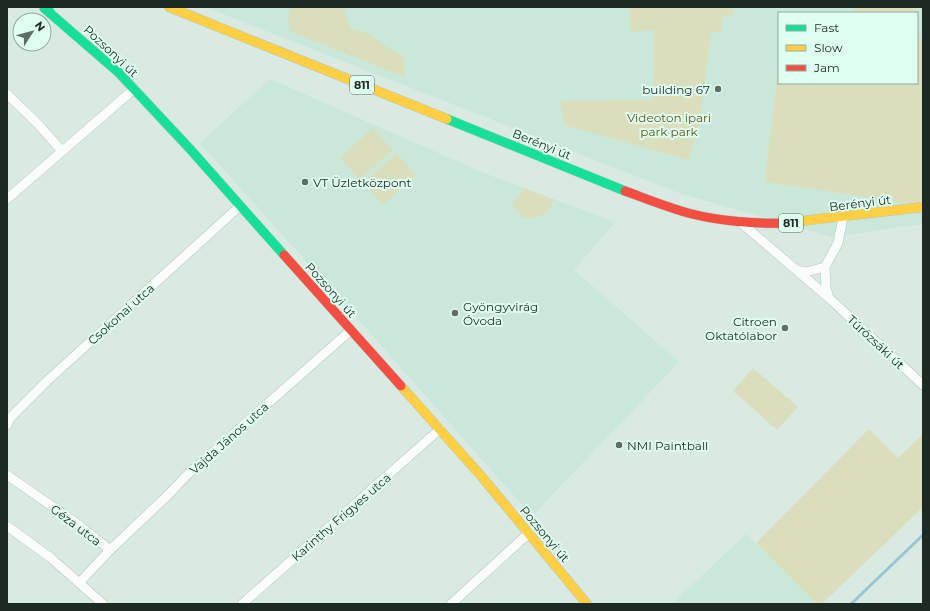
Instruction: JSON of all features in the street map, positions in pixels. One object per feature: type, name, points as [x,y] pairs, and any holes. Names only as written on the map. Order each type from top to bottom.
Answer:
[{"type":"street","name":"Pozsonyi út","points":[[42,7],[49,11],[80,38],[134,89],[190,149],[440,429],[529,533],[587,604]]},
{"type":"street","name":"Berényi út","points":[[169,7],[636,195],[693,214],[739,221],[783,223],[923,207]]},
{"type":"street","points":[[7,199],[134,89]]},
{"type":"street","points":[[7,94],[33,119],[62,151]]},
{"type":"street","name":"Csokonai utca","points":[[7,425],[10,418],[48,380],[240,206]]},
{"type":"street","points":[[829,298],[826,288],[825,267],[838,243],[843,217]]},
{"type":"street","name":"Túrózsáki út","points":[[739,221],[829,298],[923,385]]},
{"type":"street","points":[[796,270],[806,272],[825,267]]},
{"type":"street","name":"Vajda János utca","points":[[110,550],[203,461],[351,330]]},
{"type":"street","name":"Karinthy Frigyes utca","points":[[242,604],[440,429]]},
{"type":"street","name":"Géza utca","points":[[7,475],[74,522],[110,550],[80,582]]},
{"type":"street","points":[[7,526],[51,558],[80,582],[103,604]]},
{"type":"street","points":[[451,604],[529,533]]},
{"type":"shaded area","points":[[205,7],[923,7],[923,224],[831,237],[679,193]]},
{"type":"shaded area","points":[[270,79],[484,173],[615,222],[574,270],[679,362],[532,516],[200,143]]},
{"type":"shaded area","points":[[746,534],[817,604],[672,604]]},
{"type":"green space","points":[[291,7],[343,7],[350,28],[370,34],[384,45],[404,57],[405,77],[291,32],[288,20]]},
{"type":"green space","name":"Videoton ipari park park","points":[[629,7],[734,7],[733,15],[722,17],[721,33],[711,32],[700,121],[689,160],[564,125],[560,101],[653,100],[654,30],[631,32]]},
{"type":"green space","points":[[854,7],[917,7],[918,12],[854,12]]},
{"type":"green space","points":[[918,16],[921,41],[923,42],[923,203],[914,204],[765,182],[778,68],[778,84],[918,84]]},
{"type":"green space","points":[[373,128],[393,150],[359,180],[340,157]]},
{"type":"green space","points":[[397,153],[416,176],[383,205],[363,183]]},
{"type":"green space","points":[[524,188],[553,199],[551,208],[544,214],[531,219],[522,217],[512,205]]},
{"type":"green space","points":[[753,368],[798,407],[777,430],[733,391]]},
{"type":"green space","points":[[869,429],[898,458],[923,434],[923,507],[824,602],[817,604],[756,543]]},
{"type":"waterway","points":[[851,604],[923,535]]},
{"type":"traffic: fast","points":[[47,7],[50,12]]},
{"type":"traffic: fast","points":[[44,8],[118,72],[190,149],[284,255]]},
{"type":"traffic: fast","points":[[447,119],[625,191]]},
{"type":"traffic: slow","points":[[169,7],[447,119]]},
{"type":"traffic: slow","points":[[784,223],[923,207]]},
{"type":"traffic: slow","points":[[401,386],[482,477],[587,604]]},
{"type":"traffic: jam","points":[[625,191],[692,214],[738,222],[784,223]]},
{"type":"traffic: jam","points":[[284,255],[401,386]]},
{"type":"place","name":"building 67","points":[[718,89]]},
{"type":"place","name":"VT Üzletközpont","points":[[305,182]]},
{"type":"place","name":"Gyöngyvirág Óvoda","points":[[455,313]]},
{"type":"place","name":"Citroen Oktatólabor","points":[[785,328]]},
{"type":"place","name":"NMI Paintball","points":[[619,445]]}]
